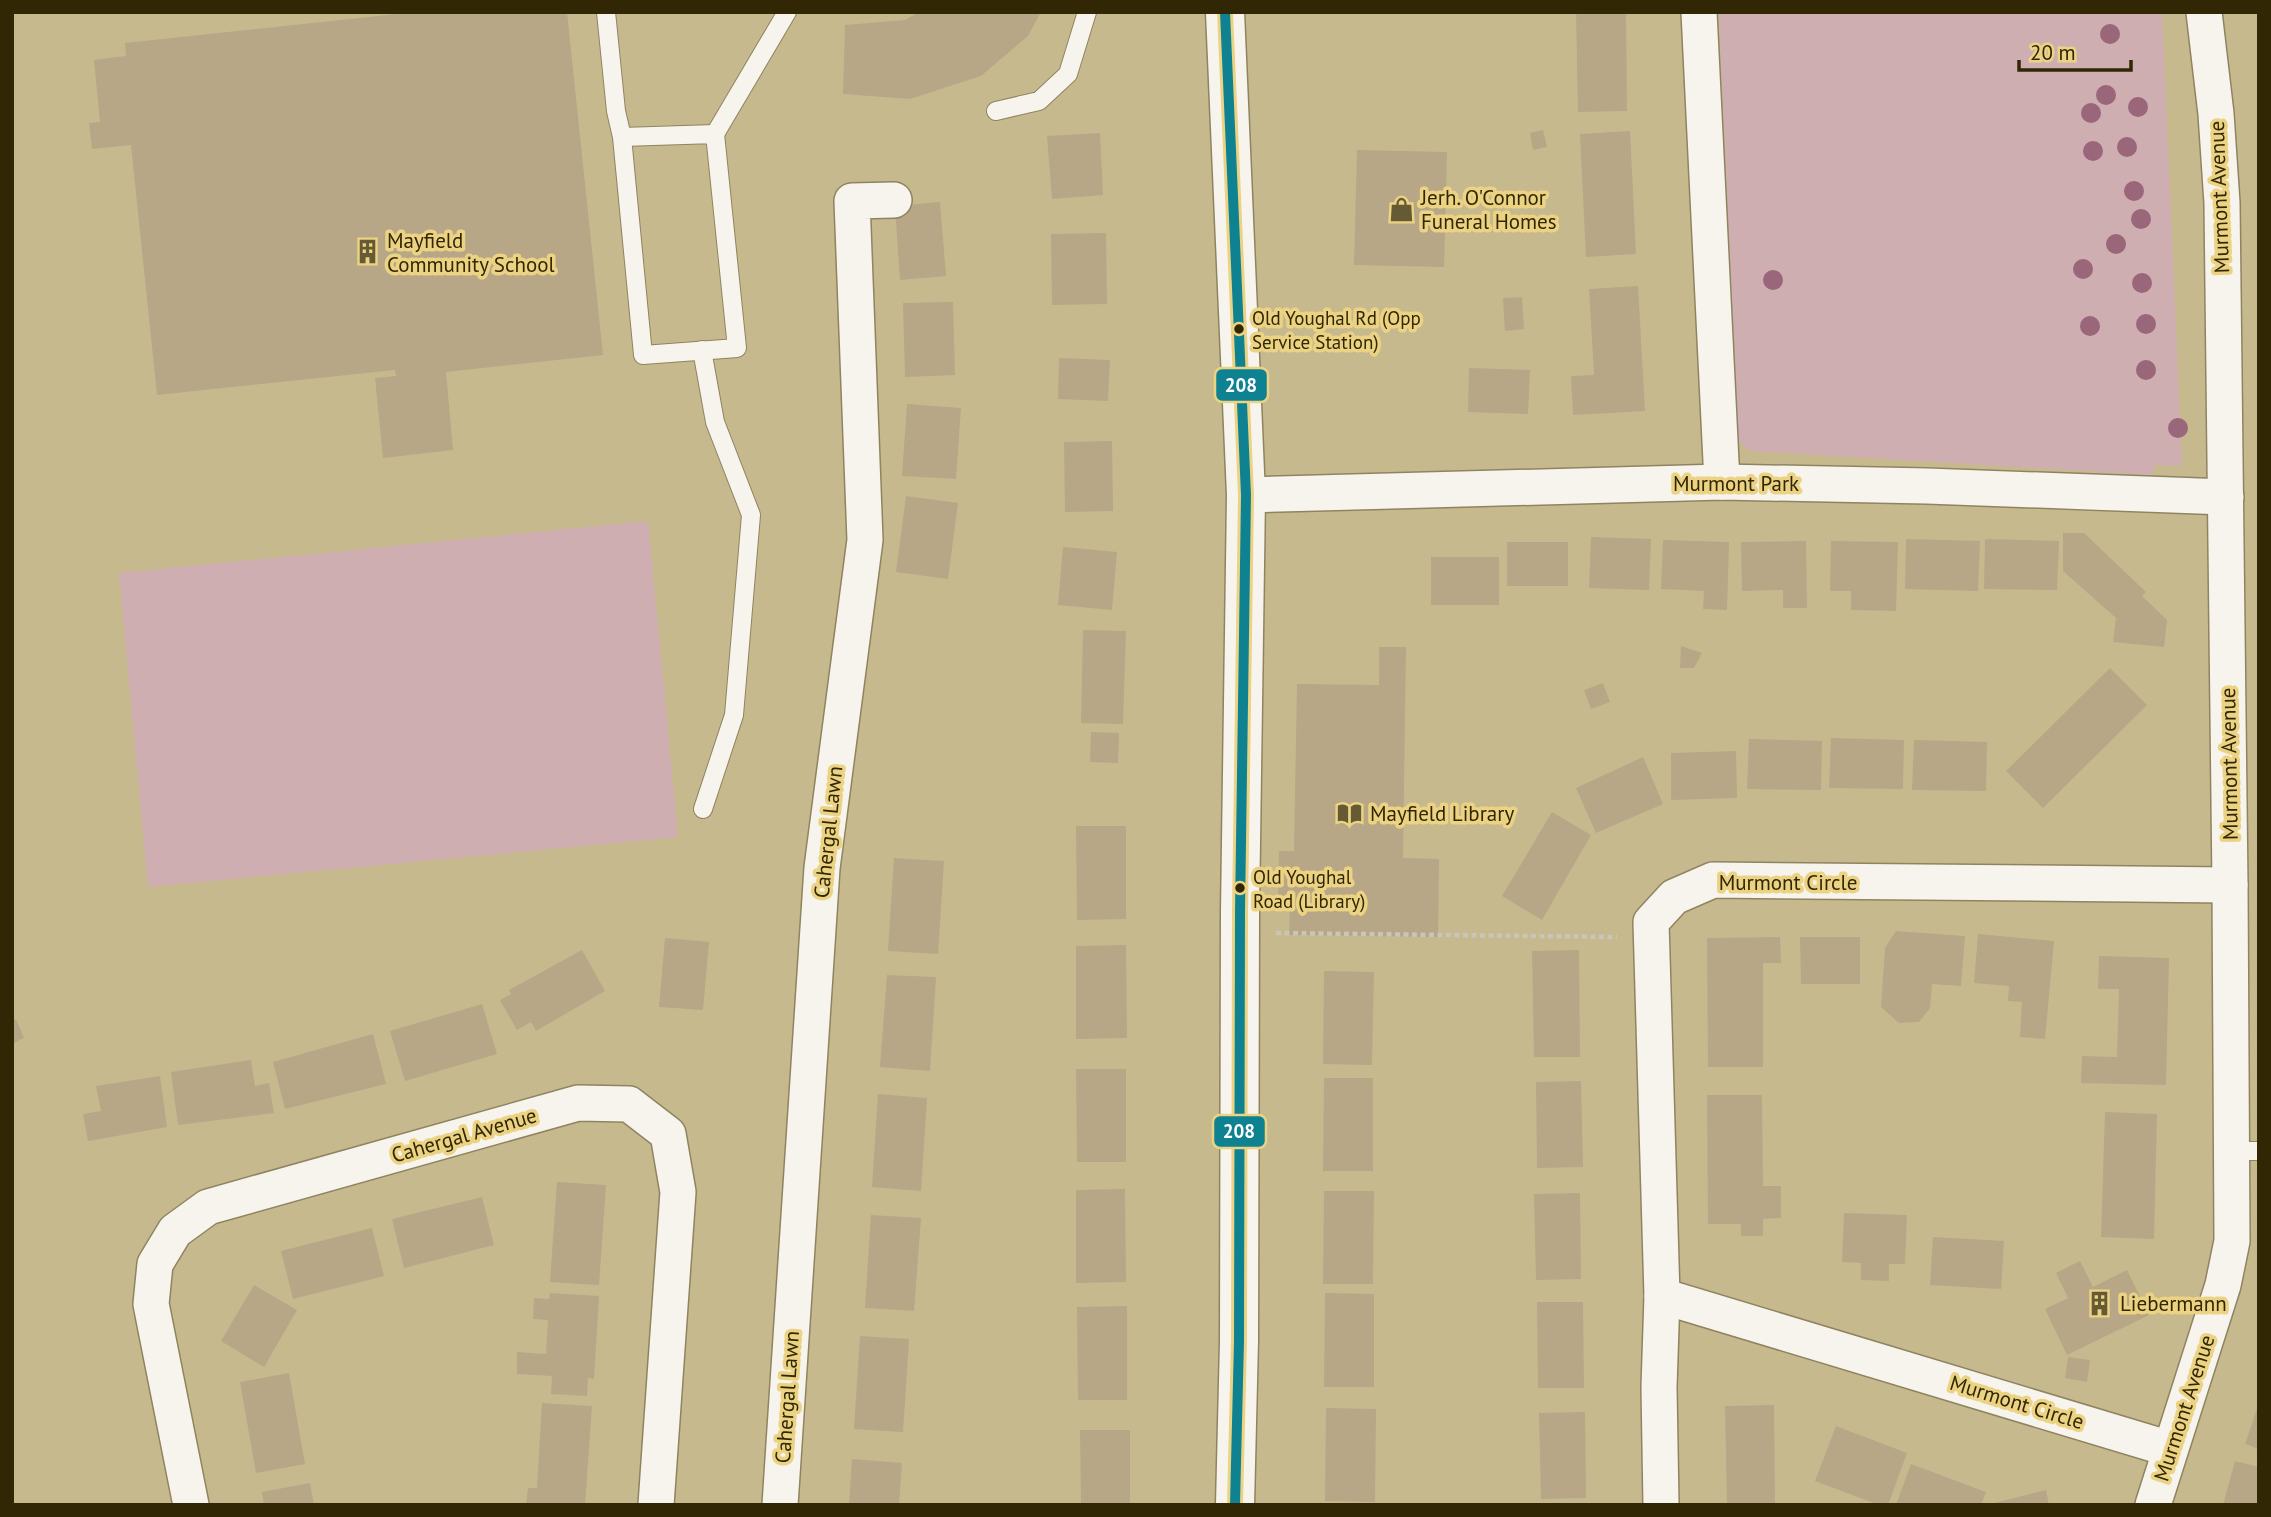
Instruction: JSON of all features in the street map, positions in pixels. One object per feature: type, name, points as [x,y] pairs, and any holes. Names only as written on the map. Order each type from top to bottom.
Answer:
[{"type":"street","points":[[1225,12],[1246,495],[1240,912],[1239,1341],[1235,1505]]},
{"type":"street","points":[[1699,12],[1722,482]]},
{"type":"street","name":"Murmont Avenue","points":[[2153,1505],[2223,1285],[2245,1151],[2230,885],[2222,203],[2216,114],[2204,12]]},
{"type":"street","name":"Cahergal Lawn","points":[[780,1505],[822,868],[865,540],[852,201],[894,200]]},
{"type":"street","name":"Murmont Park","points":[[1246,495],[1722,482],[1927,486],[2226,497]]},
{"type":"street","name":"Murmont Circle","points":[[1661,1505],[1659,1387],[1662,1296],[1651,922],[1674,897],[1713,880],[2230,885]]},
{"type":"street","name":"Cahergal Avenue","points":[[191,1505],[151,1304],[155,1264],[175,1231],[208,1207],[578,1103],[629,1104],[668,1134],[678,1192],[656,1505]]},
{"type":"street","name":"Murmont Circle","points":[[1662,1296],[2170,1449]]},
{"type":"lane","points":[[606,12],[616,111],[622,137],[643,355],[737,348],[715,134],[787,12]]},
{"type":"lane","points":[[996,111],[1039,101],[1068,74],[1087,12]]},
{"type":"lane","points":[[622,137],[715,134]]},
{"type":"lane","points":[[702,350],[715,422],[751,515],[734,715],[703,808]]},
{"type":"path","points":[[1264,933],[1629,937]]},
{"type":"shaded area","points":[[1719,12],[2162,12],[2182,466],[2155,465],[2153,475],[1751,451],[1738,441]]},
{"type":"shaded area","points":[[648,521],[678,837],[148,887],[119,573]]},
{"type":"building","name":"Mayfield Community School","points":[[415,12],[567,12],[603,355],[446,372],[453,450],[383,458],[375,378],[396,376],[395,370],[157,395],[131,145],[92,149],[89,123],[100,122],[94,60],[126,56],[125,43]]},
{"type":"building","points":[[919,12],[1041,12],[1028,36],[981,76],[910,99],[843,94],[845,25],[905,20]]},
{"type":"building","points":[[1576,12],[1626,12],[1627,111],[1578,112]]},
{"type":"building","points":[[1543,130],[1547,147],[1533,150],[1530,133]]},
{"type":"building","points":[[1630,131],[1636,254],[1586,257],[1580,134]]},
{"type":"building","points":[[1100,133],[1103,195],[1052,199],[1047,136]]},
{"type":"building","name":"Jerh. O'Connor Funeral Homes","points":[[1357,150],[1447,152],[1444,267],[1354,265]]},
{"type":"building","points":[[940,202],[946,276],[900,280],[895,206]]},
{"type":"building","points":[[1106,233],[1107,304],[1052,305],[1051,234]]},
{"type":"building","points":[[1638,286],[1645,411],[1573,415],[1571,376],[1594,375],[1589,289]]},
{"type":"building","points":[[1522,297],[1524,329],[1505,331],[1503,298]]},
{"type":"building","points":[[953,302],[955,375],[905,377],[903,303]]},
{"type":"building","points":[[1059,358],[1110,360],[1108,401],[1058,399]]},
{"type":"building","points":[[1469,368],[1530,370],[1528,414],[1468,412]]},
{"type":"building","points":[[907,404],[961,408],[956,479],[902,476]]},
{"type":"building","points":[[1112,441],[1113,511],[1065,512],[1064,442]]},
{"type":"building","points":[[906,496],[958,503],[948,579],[896,572]]},
{"type":"building","points":[[2063,533],[2084,533],[2146,592],[2142,596],[2167,620],[2164,647],[2113,642],[2116,618],[2063,571]]},
{"type":"building","points":[[1591,537],[1651,539],[1649,590],[1589,588]]},
{"type":"building","points":[[1906,539],[1980,541],[1978,591],[1905,589]]},
{"type":"building","points":[[1985,539],[2059,541],[2057,590],[1984,589]]},
{"type":"building","points":[[1663,540],[1729,542],[1727,610],[1703,609],[1704,591],[1661,589]]},
{"type":"building","points":[[1806,541],[1807,608],[1783,608],[1783,590],[1742,591],[1741,542]]},
{"type":"building","points":[[1831,541],[1898,542],[1896,611],[1851,610],[1851,591],[1830,591]]},
{"type":"building","points":[[1507,542],[1568,542],[1568,586],[1507,586]]},
{"type":"building","points":[[1063,547],[1117,552],[1112,610],[1058,605]]},
{"type":"building","points":[[1431,557],[1499,557],[1499,605],[1431,605]]},
{"type":"building","points":[[1083,630],[1126,631],[1123,724],[1081,723]]},
{"type":"building","points":[[1681,646],[1702,653],[1694,668],[1680,668]]},
{"type":"building","points":[[1379,647],[1406,647],[1403,858],[1439,859],[1438,937],[1289,935],[1290,900],[1278,900],[1279,851],[1294,851],[1297,684],[1379,685]]},
{"type":"building","points":[[2110,668],[2147,705],[2043,808],[2006,771]]},
{"type":"building","points":[[1603,683],[1610,702],[1591,709],[1584,690]]},
{"type":"building","points":[[1091,732],[1119,733],[1118,763],[1090,762]]},
{"type":"building","points":[[1831,738],[1904,740],[1903,789],[1829,788]]},
{"type":"building","points":[[1749,739],[1822,741],[1821,790],[1747,789]]},
{"type":"building","points":[[1914,740],[1987,742],[1986,791],[1912,790]]},
{"type":"building","points":[[1736,751],[1737,798],[1671,800],[1671,753]]},
{"type":"building","points":[[1643,757],[1663,804],[1596,833],[1576,788]]},
{"type":"building","points":[[1552,812],[1591,835],[1542,920],[1502,896]]},
{"type":"building","points":[[1076,826],[1126,826],[1126,919],[1077,920]]},
{"type":"building","points":[[894,858],[944,861],[938,954],[888,951]]},
{"type":"building","points":[[1896,931],[1965,936],[1961,986],[1932,984],[1930,1008],[1919,1022],[1899,1023],[1881,1007],[1885,948]]},
{"type":"building","points":[[1978,934],[2054,941],[2045,1039],[2020,1037],[2022,1002],[2008,1001],[2009,986],[1974,983]]},
{"type":"building","points":[[1780,937],[1781,963],[1763,963],[1763,1067],[1708,1067],[1707,938]]},
{"type":"building","points":[[1800,937],[1860,937],[1860,984],[1801,984]]},
{"type":"building","points":[[665,938],[709,942],[703,1010],[659,1007]]},
{"type":"building","points":[[1126,945],[1127,1038],[1076,1039],[1076,946]]},
{"type":"building","points":[[582,950],[605,991],[536,1031],[531,1022],[517,1030],[500,1000],[511,994],[509,990]]},
{"type":"building","points":[[1579,950],[1580,1057],[1534,1057],[1532,951]]},
{"type":"building","points":[[2099,956],[2169,958],[2166,1085],[2081,1083],[2082,1056],[2117,1057],[2119,989],[2098,989]]},
{"type":"building","points":[[1324,971],[1374,972],[1372,1065],[1323,1064]]},
{"type":"building","points":[[887,975],[936,977],[930,1071],[880,1067]]},
{"type":"building","points":[[482,1004],[497,1054],[405,1081],[390,1031]]},
{"type":"building","points":[[16,1019],[24,1038],[12,1044],[12,1021]]},
{"type":"building","points":[[373,1034],[386,1084],[285,1109],[273,1062]]},
{"type":"building","points":[[251,1060],[255,1086],[269,1083],[274,1113],[178,1125],[171,1072]]},
{"type":"building","points":[[1076,1069],[1126,1069],[1126,1162],[1077,1162]]},
{"type":"building","points":[[160,1076],[167,1127],[88,1141],[83,1114],[101,1111],[96,1086]]},
{"type":"building","points":[[1324,1078],[1373,1078],[1373,1171],[1323,1171]]},
{"type":"building","points":[[1581,1081],[1583,1167],[1537,1168],[1536,1082]]},
{"type":"building","points":[[878,1094],[927,1098],[921,1191],[872,1187]]},
{"type":"building","points":[[1707,1095],[1762,1095],[1763,1186],[1781,1186],[1781,1218],[1763,1219],[1763,1236],[1741,1236],[1741,1224],[1708,1224]]},
{"type":"building","points":[[2105,1112],[2157,1114],[2154,1239],[2101,1237]]},
{"type":"building","points":[[557,1182],[606,1185],[599,1285],[550,1282]]},
{"type":"building","points":[[1125,1189],[1126,1282],[1076,1283],[1076,1190]]},
{"type":"building","points":[[1324,1191],[1374,1191],[1373,1284],[1323,1284]]},
{"type":"building","points":[[1580,1193],[1581,1279],[1536,1280],[1534,1194]]},
{"type":"building","points":[[482,1197],[494,1245],[404,1268],[392,1219]]},
{"type":"building","points":[[1844,1213],[1907,1215],[1905,1264],[1889,1264],[1889,1281],[1861,1280],[1861,1263],[1842,1262]]},
{"type":"building","points":[[871,1215],[921,1218],[914,1311],[865,1308]]},
{"type":"building","points":[[372,1228],[384,1276],[293,1299],[281,1251]]},
{"type":"building","points":[[1933,1237],[2004,1241],[2001,1289],[1930,1285]]},
{"type":"building","name":"Liebermann","points":[[2080,1261],[2093,1287],[2127,1270],[2149,1315],[2067,1355],[2045,1309],[2068,1298],[2056,1273]]},
{"type":"building","points":[[254,1285],[297,1310],[264,1367],[221,1341]]},
{"type":"building","points":[[550,1293],[599,1296],[594,1379],[588,1378],[587,1396],[551,1394],[552,1376],[517,1374],[517,1352],[546,1354],[548,1320],[533,1319],[534,1298],[549,1299]]},
{"type":"building","points":[[1325,1293],[1374,1294],[1374,1387],[1324,1387]]},
{"type":"building","points":[[1537,1302],[1583,1302],[1584,1388],[1538,1388]]},
{"type":"building","points":[[1127,1306],[1127,1400],[1078,1400],[1077,1307]]},
{"type":"building","points":[[860,1336],[909,1339],[903,1432],[854,1429]]},
{"type":"building","points":[[2068,1357],[2090,1360],[2087,1382],[2065,1378]]},
{"type":"building","points":[[289,1373],[305,1464],[256,1473],[240,1382]]},
{"type":"building","points":[[542,1403],[592,1406],[585,1505],[526,1505],[528,1488],[537,1488]]},
{"type":"building","points":[[2259,1403],[2259,1449],[2245,1444]]},
{"type":"building","points":[[1774,1405],[1775,1505],[1727,1505],[1725,1406]]},
{"type":"building","points":[[1326,1408],[1376,1409],[1375,1502],[1325,1501]]},
{"type":"building","points":[[1585,1412],[1586,1498],[1541,1499],[1539,1413]]},
{"type":"building","points":[[1836,1426],[1907,1453],[1888,1505],[1879,1505],[1815,1481]]},
{"type":"building","points":[[1080,1430],[1130,1430],[1130,1505],[1081,1505]]},
{"type":"building","points":[[852,1459],[902,1463],[899,1505],[849,1505]]},
{"type":"building","points":[[2235,1461],[2259,1467],[2259,1505],[2223,1505]]},
{"type":"building","points":[[1911,1464],[1986,1492],[1981,1505],[1896,1505]]},
{"type":"building","points":[[310,1483],[314,1505],[264,1505],[262,1492]]},
{"type":"building","points":[[2046,1490],[2049,1505],[1994,1505],[1994,1503]]},
{"type":"transit line","name":"208","points":[[1225,12],[1246,495],[1240,912],[1239,1341],[1235,1505]]},
{"type":"place","name":"Jerh. O'Connor Funeral Homes","points":[[1401,209]]},
{"type":"place","name":"Mayfield Community School","points":[[367,252]]},
{"type":"place","name":"Old Youghal Rd (Opp Service Station)","points":[[1239,329]]},
{"type":"place","name":"Mayfield Library","points":[[1350,813]]},
{"type":"place","name":"Old Youghal Road (Library)","points":[[1240,888]]},
{"type":"place","name":"Liebermann","points":[[2100,1303]]}]
